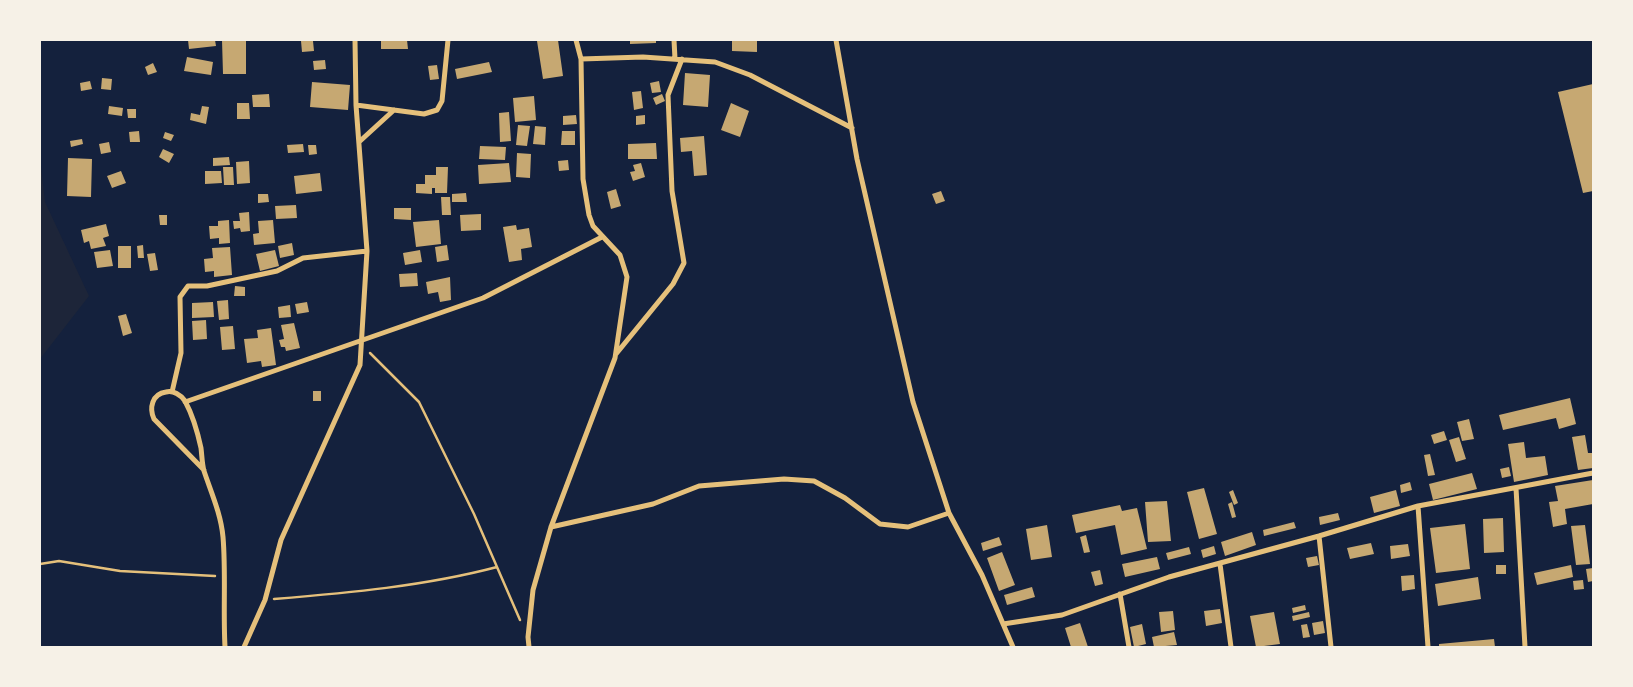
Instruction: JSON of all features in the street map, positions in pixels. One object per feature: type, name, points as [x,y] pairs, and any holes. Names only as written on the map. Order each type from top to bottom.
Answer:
[{"type":"street","points":[[244,647],[265,600],[280,540],[360,365],[367,251],[356,105],[355,40]]},
{"type":"street","points":[[356,105],[424,114],[437,110],[442,100],[448,40]]},
{"type":"street","points":[[529,647],[528,637],[534,590],[551,527],[615,355],[627,277],[620,255],[593,226],[589,215],[583,179],[581,59],[576,40]]},
{"type":"street","points":[[674,40],[675,59]]},
{"type":"street","points":[[836,40],[852,128],[913,402],[949,514],[982,575],[1013,647]]},
{"type":"street","points":[[581,59],[682,59],[715,62],[750,75],[852,128]]},
{"type":"street","points":[[615,355],[673,284],[684,263],[672,191],[668,95],[682,59]]},
{"type":"street","points":[[359,142],[394,110]]},
{"type":"street","points":[[185,402],[483,298],[602,237]]},
{"type":"street","points":[[172,392],[182,353],[180,297],[188,286],[207,286],[277,271],[303,258],[367,251]]},
{"type":"street","points":[[204,470],[154,419],[151,408],[156,397],[166,392],[172,392],[185,402],[201,447],[204,470],[213,492],[223,536],[225,647]]},
{"type":"street","points":[[1003,624],[1062,615],[1169,577],[1319,536],[1418,506],[1593,473]]},
{"type":"street","points":[[551,527],[653,504],[698,486],[784,479],[814,481],[845,498],[880,524],[908,527],[949,514]]},
{"type":"street","points":[[1516,488],[1526,647]]},
{"type":"street","points":[[1418,506],[1428,647]]},
{"type":"street","points":[[1319,536],[1331,647]]},
{"type":"street","points":[[1220,564],[1231,647]]},
{"type":"street","points":[[1120,594],[1129,647]]},
{"type":"path","points":[[360,342],[419,402],[528,637]]},
{"type":"path","points":[[40,564],[59,562],[120,571],[223,576]]},
{"type":"path","points":[[265,600],[384,587],[472,574],[497,567]]},
{"type":"shaded area","points":[[40,157],[45,202],[89,296],[40,359]]},
{"type":"building","points":[[188,40],[215,40],[216,46],[189,49]]},
{"type":"building","points":[[222,40],[246,40],[246,74],[223,74]]},
{"type":"building","points":[[381,40],[407,40],[408,49],[381,49]]},
{"type":"building","points":[[558,40],[563,76],[543,79],[537,41]]},
{"type":"building","points":[[630,40],[656,40],[656,43],[630,44]]},
{"type":"building","points":[[732,40],[757,40],[757,52],[732,51]]},
{"type":"building","points":[[301,41],[313,41],[314,51],[302,52]]},
{"type":"building","points":[[187,57],[213,62],[211,75],[184,71]]},
{"type":"building","points":[[325,60],[326,69],[314,70],[313,61]]},
{"type":"building","points":[[489,62],[492,72],[457,79],[455,69]]},
{"type":"building","points":[[153,63],[157,72],[148,75],[145,67]]},
{"type":"building","points":[[437,65],[439,79],[430,80],[428,66]]},
{"type":"building","points":[[685,73],[710,75],[708,107],[683,105]]},
{"type":"building","points":[[102,78],[112,79],[111,90],[101,89]]},
{"type":"building","points":[[90,81],[92,89],[81,91],[80,83]]},
{"type":"building","points":[[659,81],[661,92],[652,93],[650,83]]},
{"type":"building","points":[[312,82],[350,85],[348,110],[310,107]]},
{"type":"building","points":[[1593,84],[1593,191],[1583,193],[1558,92]]},
{"type":"building","points":[[641,91],[643,108],[634,110],[632,92]]},
{"type":"building","points":[[269,94],[270,107],[253,107],[252,95]]},
{"type":"building","points":[[662,94],[665,101],[656,105],[653,98]]},
{"type":"building","points":[[534,96],[536,120],[515,122],[513,98]]},
{"type":"building","points":[[237,103],[249,103],[250,119],[237,119]]},
{"type":"building","points":[[731,103],[749,111],[740,137],[721,130]]},
{"type":"building","points":[[109,106],[123,108],[122,116],[108,114]]},
{"type":"building","points":[[202,106],[209,107],[206,124],[190,120],[191,113],[200,115]]},
{"type":"building","points":[[127,109],[136,109],[136,118],[128,118]]},
{"type":"building","points":[[509,112],[511,141],[500,142],[499,113]]},
{"type":"building","points":[[576,115],[577,124],[563,125],[563,116]]},
{"type":"building","points":[[645,115],[645,124],[636,125],[636,116]]},
{"type":"building","points":[[518,125],[530,126],[527,146],[516,145]]},
{"type":"building","points":[[535,126],[546,127],[545,145],[533,144]]},
{"type":"building","points":[[139,131],[140,142],[130,142],[129,132]]},
{"type":"building","points":[[562,131],[575,131],[575,145],[561,145]]},
{"type":"building","points":[[165,132],[174,135],[171,141],[163,138]]},
{"type":"building","points":[[704,136],[707,175],[694,176],[692,151],[681,152],[680,138]]},
{"type":"building","points":[[82,139],[83,144],[71,147],[70,141]]},
{"type":"building","points":[[109,142],[111,152],[101,154],[99,144]]},
{"type":"building","points":[[656,143],[657,159],[628,159],[628,144]]},
{"type":"building","points":[[303,144],[304,152],[288,153],[287,145]]},
{"type":"building","points":[[308,145],[316,145],[317,154],[309,155]]},
{"type":"building","points":[[480,146],[506,147],[505,160],[479,159]]},
{"type":"building","points":[[163,149],[174,154],[169,163],[159,157]]},
{"type":"building","points":[[517,153],[531,154],[530,178],[516,177]]},
{"type":"building","points":[[229,157],[230,165],[213,166],[213,158]]},
{"type":"building","points":[[68,158],[92,159],[91,197],[67,196]]},
{"type":"building","points":[[568,160],[569,170],[559,171],[558,161]]},
{"type":"building","points":[[249,161],[250,183],[237,184],[236,162]]},
{"type":"building","points":[[509,163],[511,182],[479,184],[478,165]]},
{"type":"building","points":[[641,163],[645,177],[633,181],[630,172],[635,171],[633,165]]},
{"type":"building","points":[[223,167],[233,167],[234,185],[224,185]]},
{"type":"building","points":[[436,167],[448,167],[447,193],[435,193],[435,188],[432,188],[432,194],[416,193],[416,184],[425,184],[425,175],[436,175]]},
{"type":"building","points":[[121,171],[126,183],[112,188],[107,176]]},
{"type":"building","points":[[205,171],[221,171],[222,183],[205,184]]},
{"type":"building","points":[[320,173],[322,191],[296,194],[294,176]]},
{"type":"building","points":[[616,189],[621,206],[611,209],[607,192]]},
{"type":"building","points":[[941,191],[945,201],[936,204],[932,194]]},
{"type":"building","points":[[466,193],[467,202],[452,202],[452,194]]},
{"type":"building","points":[[258,194],[268,194],[269,202],[258,203]]},
{"type":"building","points":[[441,197],[450,197],[451,215],[442,215]]},
{"type":"building","points":[[296,205],[297,218],[276,219],[275,206]]},
{"type":"building","points":[[394,208],[411,208],[411,220],[394,219]]},
{"type":"building","points":[[249,212],[250,231],[241,232],[240,228],[234,229],[233,221],[240,221],[239,213]]},
{"type":"building","points":[[481,214],[481,230],[461,231],[460,215]]},
{"type":"building","points":[[159,215],[167,215],[167,225],[160,225]]},
{"type":"building","points":[[229,220],[230,243],[219,244],[219,238],[210,239],[209,226],[218,226],[218,221]]},
{"type":"building","points":[[273,220],[275,243],[254,245],[253,234],[259,233],[258,221]]},
{"type":"building","points":[[439,220],[441,244],[416,247],[413,222]]},
{"type":"building","points":[[106,224],[109,236],[103,238],[106,246],[91,249],[89,241],[84,243],[81,230]]},
{"type":"building","points":[[516,225],[517,230],[529,228],[532,247],[521,249],[522,260],[509,262],[503,227]]},
{"type":"building","points":[[292,243],[294,255],[280,258],[278,246]]},
{"type":"building","points":[[143,245],[144,258],[138,258],[137,246]]},
{"type":"building","points":[[447,245],[449,260],[437,262],[435,247]]},
{"type":"building","points":[[118,246],[131,246],[131,268],[118,268]]},
{"type":"building","points":[[230,247],[232,275],[214,277],[214,271],[205,272],[204,259],[213,258],[212,248]]},
{"type":"building","points":[[110,250],[113,266],[97,268],[94,252]]},
{"type":"building","points":[[275,250],[279,266],[260,271],[256,254]]},
{"type":"building","points":[[420,250],[422,262],[405,265],[403,253]]},
{"type":"building","points":[[155,253],[158,270],[150,271],[147,254]]},
{"type":"building","points":[[417,273],[418,286],[400,287],[399,274]]},
{"type":"building","points":[[450,277],[451,300],[440,302],[438,292],[428,294],[426,282]]},
{"type":"building","points":[[235,286],[245,287],[245,296],[234,296]]},
{"type":"building","points":[[228,300],[229,319],[219,320],[217,301]]},
{"type":"building","points":[[213,302],[214,317],[192,318],[192,303]]},
{"type":"building","points":[[307,302],[309,312],[297,314],[295,304]]},
{"type":"building","points":[[290,305],[291,317],[279,318],[278,307]]},
{"type":"building","points":[[126,314],[132,333],[123,336],[118,316]]},
{"type":"building","points":[[206,320],[207,339],[193,340],[192,321]]},
{"type":"building","points":[[294,323],[300,348],[286,351],[285,347],[281,347],[279,340],[284,339],[281,325]]},
{"type":"building","points":[[233,326],[235,349],[222,350],[220,327]]},
{"type":"building","points":[[271,328],[276,365],[262,367],[261,361],[247,363],[244,339],[258,338],[257,330]]},
{"type":"building","points":[[313,391],[321,391],[321,401],[313,401]]},
{"type":"building","points":[[1570,398],[1576,424],[1559,429],[1556,418],[1503,430],[1499,415]]},
{"type":"building","points":[[1469,419],[1474,439],[1462,441],[1457,422]]},
{"type":"building","points":[[1444,431],[1447,440],[1434,444],[1431,435]]},
{"type":"building","points":[[1585,435],[1588,453],[1593,453],[1593,468],[1578,470],[1572,437]]},
{"type":"building","points":[[1459,437],[1466,459],[1456,462],[1449,440]]},
{"type":"building","points":[[1524,442],[1526,458],[1545,456],[1548,475],[1514,482],[1508,444]]},
{"type":"building","points":[[1430,454],[1435,475],[1428,476],[1424,455]]},
{"type":"building","points":[[1509,467],[1511,476],[1502,478],[1500,469]]},
{"type":"building","points":[[1472,473],[1477,489],[1433,500],[1429,484]]},
{"type":"building","points":[[1593,480],[1593,504],[1565,509],[1567,524],[1553,527],[1549,502],[1558,501],[1555,486]]},
{"type":"building","points":[[1410,482],[1412,490],[1401,493],[1400,485]]},
{"type":"building","points":[[1204,488],[1217,534],[1199,539],[1187,492]]},
{"type":"building","points":[[1233,490],[1238,503],[1234,505],[1229,492]]},
{"type":"building","points":[[1396,490],[1400,506],[1374,513],[1370,497]]},
{"type":"building","points":[[1167,501],[1171,541],[1148,542],[1145,502]]},
{"type":"building","points":[[1232,502],[1236,517],[1232,518],[1228,504]]},
{"type":"building","points":[[1120,505],[1122,511],[1137,508],[1147,549],[1121,555],[1115,525],[1076,533],[1072,515]]},
{"type":"building","points":[[1338,513],[1340,520],[1320,525],[1319,517]]},
{"type":"building","points":[[1503,518],[1504,552],[1484,553],[1483,519]]},
{"type":"building","points":[[1294,522],[1296,528],[1264,536],[1263,530]]},
{"type":"building","points":[[1465,524],[1470,569],[1436,573],[1430,528]]},
{"type":"building","points":[[1047,525],[1052,557],[1031,560],[1026,529]]},
{"type":"building","points":[[1585,525],[1590,564],[1576,565],[1571,526]]},
{"type":"building","points":[[1252,532],[1256,545],[1225,556],[1221,542]]},
{"type":"building","points":[[1086,535],[1090,552],[1084,553],[1080,537]]},
{"type":"building","points":[[999,537],[1002,545],[983,551],[981,543]]},
{"type":"building","points":[[1371,543],[1374,554],[1350,559],[1347,548]]},
{"type":"building","points":[[1408,544],[1410,556],[1391,559],[1390,546]]},
{"type":"building","points":[[1214,546],[1216,554],[1203,558],[1201,550]]},
{"type":"building","points":[[1189,547],[1191,554],[1168,560],[1166,553]]},
{"type":"building","points":[[1002,552],[1015,585],[999,591],[987,558]]},
{"type":"building","points":[[1317,556],[1319,565],[1308,567],[1306,558]]},
{"type":"building","points":[[1157,557],[1160,569],[1125,577],[1122,564]]},
{"type":"building","points":[[1496,565],[1506,565],[1506,574],[1496,574]]},
{"type":"building","points":[[1571,565],[1573,577],[1537,585],[1534,573]]},
{"type":"building","points":[[1593,568],[1593,581],[1588,582],[1586,569]]},
{"type":"building","points":[[1100,570],[1103,584],[1095,586],[1091,572]]},
{"type":"building","points":[[1414,575],[1415,589],[1402,591],[1401,576]]},
{"type":"building","points":[[1478,577],[1481,599],[1438,606],[1435,584]]},
{"type":"building","points":[[1583,580],[1584,589],[1574,590],[1573,581]]},
{"type":"building","points":[[1032,587],[1035,597],[1007,605],[1004,595]]},
{"type":"building","points":[[1305,605],[1306,610],[1293,613],[1292,608]]},
{"type":"building","points":[[1220,609],[1222,623],[1206,626],[1204,611]]},
{"type":"building","points":[[1173,611],[1175,630],[1161,632],[1159,612]]},
{"type":"building","points":[[1274,612],[1280,644],[1256,647],[1250,616]]},
{"type":"building","points":[[1309,612],[1310,617],[1293,621],[1292,616]]},
{"type":"building","points":[[1323,621],[1325,633],[1314,635],[1312,623]]},
{"type":"building","points":[[1080,623],[1088,647],[1071,647],[1065,628]]},
{"type":"building","points":[[1142,624],[1146,644],[1134,647],[1130,627]]},
{"type":"building","points":[[1307,624],[1310,637],[1303,638],[1301,625]]},
{"type":"building","points":[[1174,632],[1177,645],[1154,647],[1152,637]]},
{"type":"building","points":[[1494,639],[1495,647],[1439,647],[1439,644]]}]
